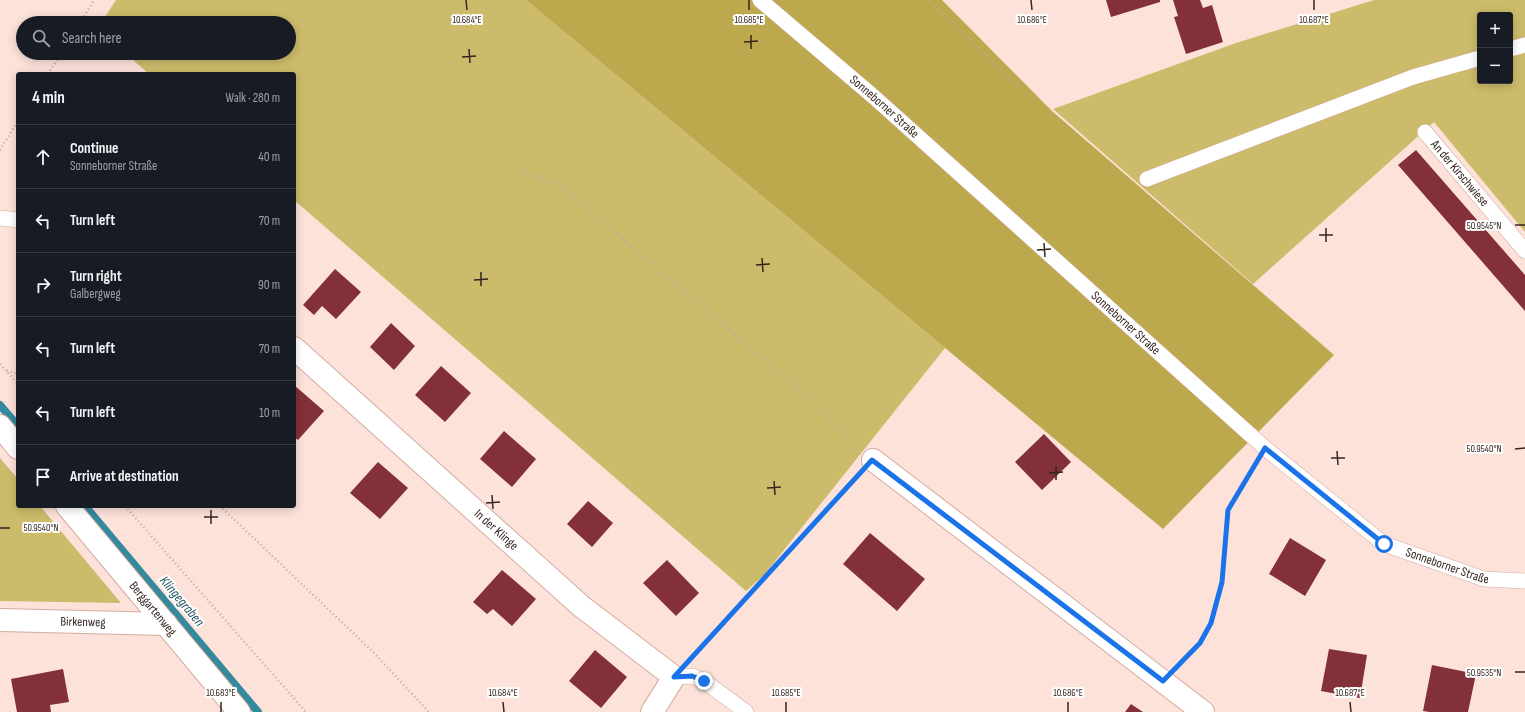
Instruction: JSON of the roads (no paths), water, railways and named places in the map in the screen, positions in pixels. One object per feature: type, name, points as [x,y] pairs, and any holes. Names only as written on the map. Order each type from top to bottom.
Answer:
[{"type":"street","name":"In der Klinge","points":[[296,350],[581,606],[674,677]]},
{"type":"street","points":[[0,426],[16,446]]},
{"type":"street","points":[[872,460],[1203,712]]},
{"type":"street","name":"Berggartenweg","points":[[69,508],[238,712]]},
{"type":"street","name":"Birkenweg","points":[[0,620],[166,624]]},
{"type":"street","points":[[652,712],[674,677]]},
{"type":"lane","name":"Sonneborner Straße","points":[[760,0],[880,102],[1265,448],[1384,544],[1484,579],[1525,581]]},
{"type":"lane","points":[[1513,48],[1525,45]]},
{"type":"lane","points":[[1147,179],[1413,77],[1477,59]]},
{"type":"lane","name":"An der Kirschwiese","points":[[1425,132],[1525,251]]},
{"type":"lane","points":[[0,218],[16,220]]},
{"type":"lane","points":[[674,677],[692,676],[704,681],[746,712]]},
{"type":"waterway","name":"Klingegraben","points":[[0,405],[16,424]]},
{"type":"waterway","name":"Klingegraben","points":[[87,508],[258,712]]}]
